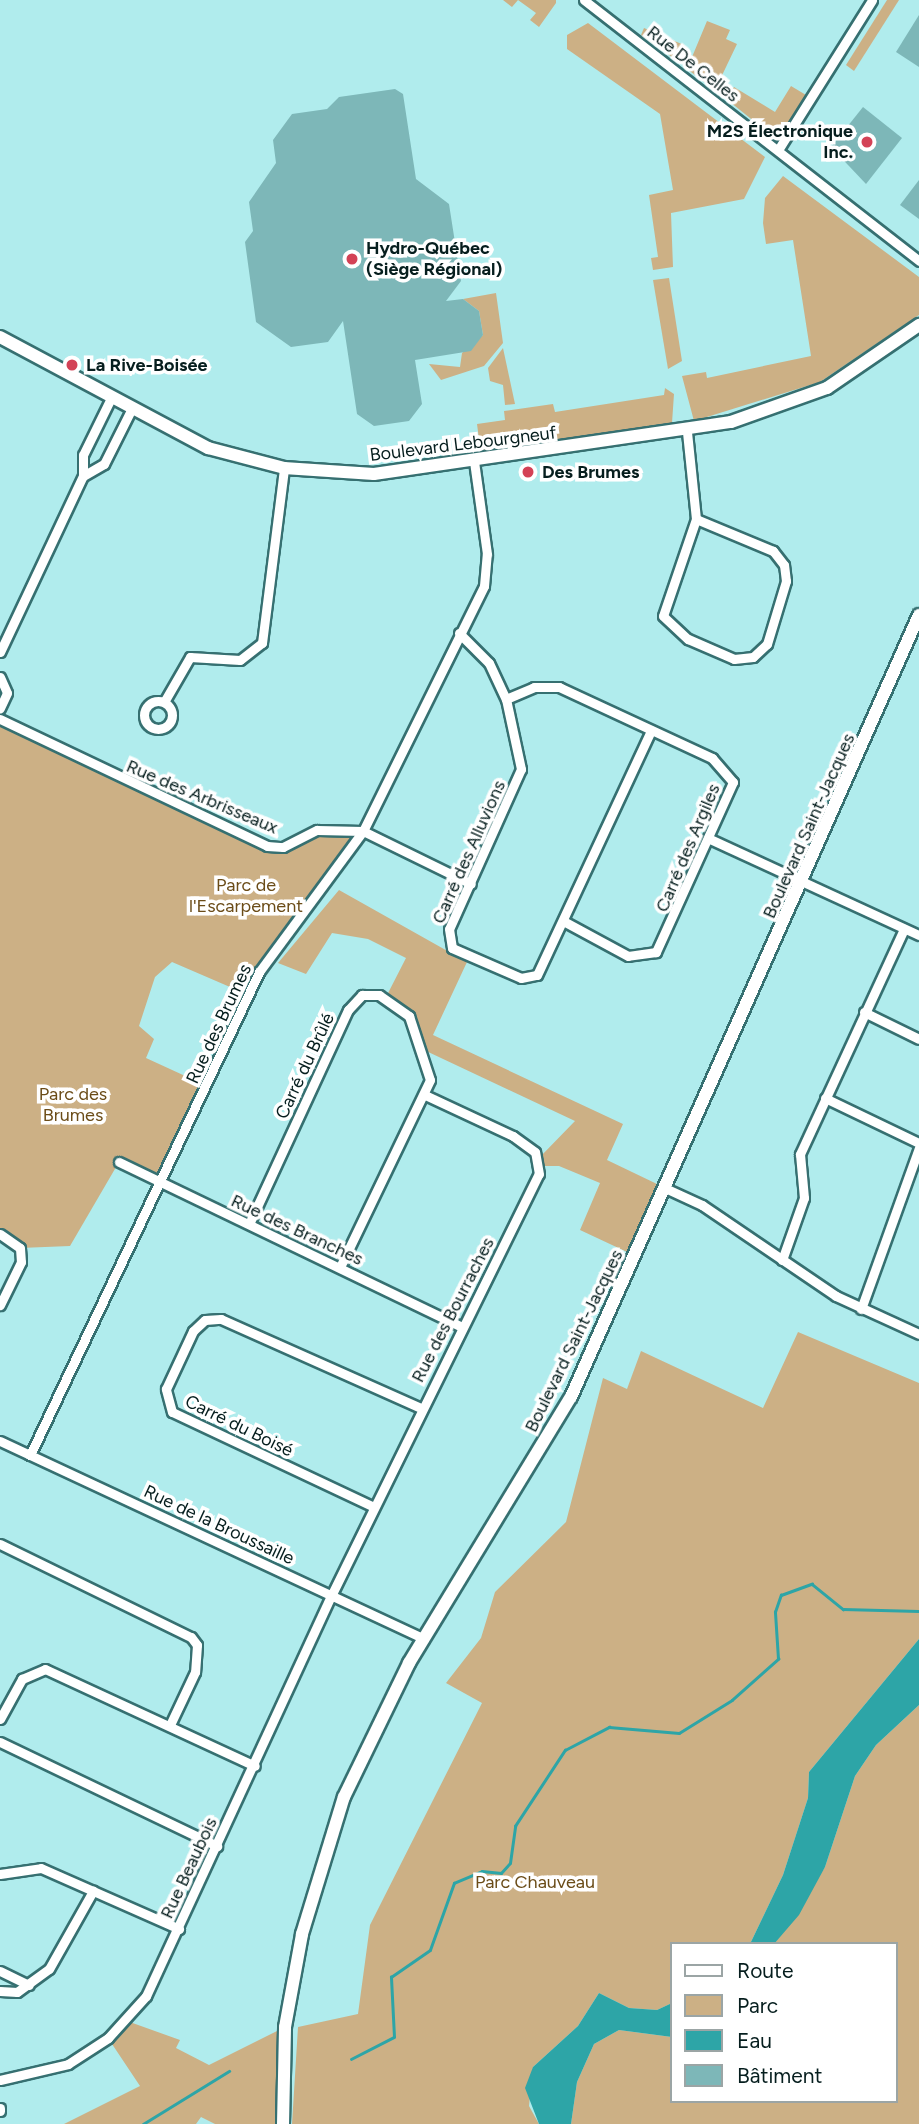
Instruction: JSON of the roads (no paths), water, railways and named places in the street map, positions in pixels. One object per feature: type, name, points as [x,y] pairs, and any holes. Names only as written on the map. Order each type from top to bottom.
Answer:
[{"type":"street","name":"Rue De Celles","points":[[584,0],[917,262]]},
{"type":"street","points":[[778,150],[872,0]]},
{"type":"street","name":"Boulevard Lebourgneuf","points":[[0,337],[208,448],[284,468],[374,474],[687,432],[764,412],[827,387],[898,344],[919,325]]},
{"type":"street","name":"Boulevard Lebourgneuf","points":[[898,344],[919,338]]},
{"type":"street","points":[[0,652],[83,475],[83,455],[112,396]]},
{"type":"street","points":[[83,475],[104,464],[132,408]]},
{"type":"street","points":[[687,432],[696,519],[662,606],[666,623],[734,659],[753,657],[767,644],[786,581],[784,565],[774,551],[696,519]]},
{"type":"street","name":"Rue des Brumes","points":[[30,1455],[163,1184],[259,972],[363,831],[487,577],[474,462]]},
{"type":"street","points":[[164,702],[190,657],[240,660],[262,643],[284,468]]},
{"type":"street","name":"Boulevard Saint-Jacques","points":[[283,2124],[285,2026],[320,1868],[344,1797],[424,1639],[571,1397],[919,615]]},
{"type":"street","name":"Carré des Alluvions","points":[[459,633],[489,663],[506,699],[521,769],[447,939],[521,978],[544,967],[651,730]]},
{"type":"street","points":[[0,677],[7,693],[0,708]]},
{"type":"street","name":"Carré des Argiles","points":[[506,699],[546,684],[559,687],[712,758],[730,774],[732,792],[664,943],[648,957],[628,956],[565,922]]},
{"type":"street","name":"Rue des Arbrisseaux","points":[[0,719],[267,846],[283,847],[317,830],[363,831],[471,884]]},
{"type":"street","points":[[710,839],[919,935]]},
{"type":"street","points":[[782,1260],[804,1198],[800,1154],[904,929]]},
{"type":"street","name":"Carré du Brûlé","points":[[249,1224],[348,1010],[362,995],[379,995],[409,1016],[429,1064],[425,1095],[340,1267]]},
{"type":"street","points":[[864,1012],[919,1039]]},
{"type":"street","name":"Rue des Bourraches","points":[[331,1594],[540,1166],[535,1152],[513,1136],[425,1095]]},
{"type":"street","points":[[825,1098],[919,1145],[861,1308]]},
{"type":"street","name":"Rue des Branches","points":[[119,1162],[462,1328]]},
{"type":"street","points":[[665,1188],[702,1205],[782,1260],[861,1308],[919,1334]]},
{"type":"street","points":[[0,1234],[20,1248],[21,1262],[0,1305]]},
{"type":"street","name":"Carré du Boisé","points":[[374,1507],[172,1412],[166,1389],[193,1331],[205,1320],[221,1318],[421,1408]]},
{"type":"street","name":"Rue de la Broussaille","points":[[0,1441],[424,1639]]},
{"type":"street","points":[[0,1544],[191,1637],[197,1645],[195,1672],[170,1725]]},
{"type":"street","name":"Rue Beaubois","points":[[0,2080],[68,2064],[108,2038],[146,1996],[255,1766],[331,1594]]},
{"type":"street","points":[[0,1719],[15,1687],[37,1669],[170,1725],[255,1766]]},
{"type":"street","points":[[0,1742],[216,1846]]},
{"type":"street","points":[[0,1874],[41,1868],[179,1929]]},
{"type":"street","points":[[0,1991],[29,1985],[73,1937],[93,1891]]},
{"type":"street","points":[[0,1971],[29,1985]]},
{"type":"water","points":[[919,1639],[919,1705],[876,1745],[855,1776],[825,1867],[799,1915],[776,1942],[751,1942],[783,1875],[808,1798],[809,1772]]},
{"type":"water","points":[[599,1993],[629,2008],[657,2010],[670,2004],[670,2037],[619,2030],[594,2044],[577,2082],[571,2124],[539,2124],[525,2088],[533,2067],[578,2026]]},
{"type":"waterway","points":[[351,2059],[394,2037],[391,1977],[430,1950],[454,1883],[482,1871],[501,1873],[510,1863],[515,1826],[565,1750],[609,1727],[679,1733],[732,1700],[778,1659],[775,1612],[781,1595],[812,1584],[843,1609],[919,1611]]},
{"type":"waterway","points":[[143,2124],[229,2071]]},
{"type":"place","name":"M2S Électronique Inc.","points":[[867,142]]},
{"type":"place","name":"Hydro-Québec (Siège Régional)","points":[[352,259]]},
{"type":"place","name":"La Rive-Boisée","points":[[72,365]]},
{"type":"place","name":"Des Brumes","points":[[528,472]]},
{"type":"park label","name":"Parc de l'Escarpement","points":[[246,896]]},
{"type":"park label","name":"Parc des Brumes","points":[[73,1105]]},
{"type":"park label","name":"Parc Chauveau","points":[[535,1882]]}]
